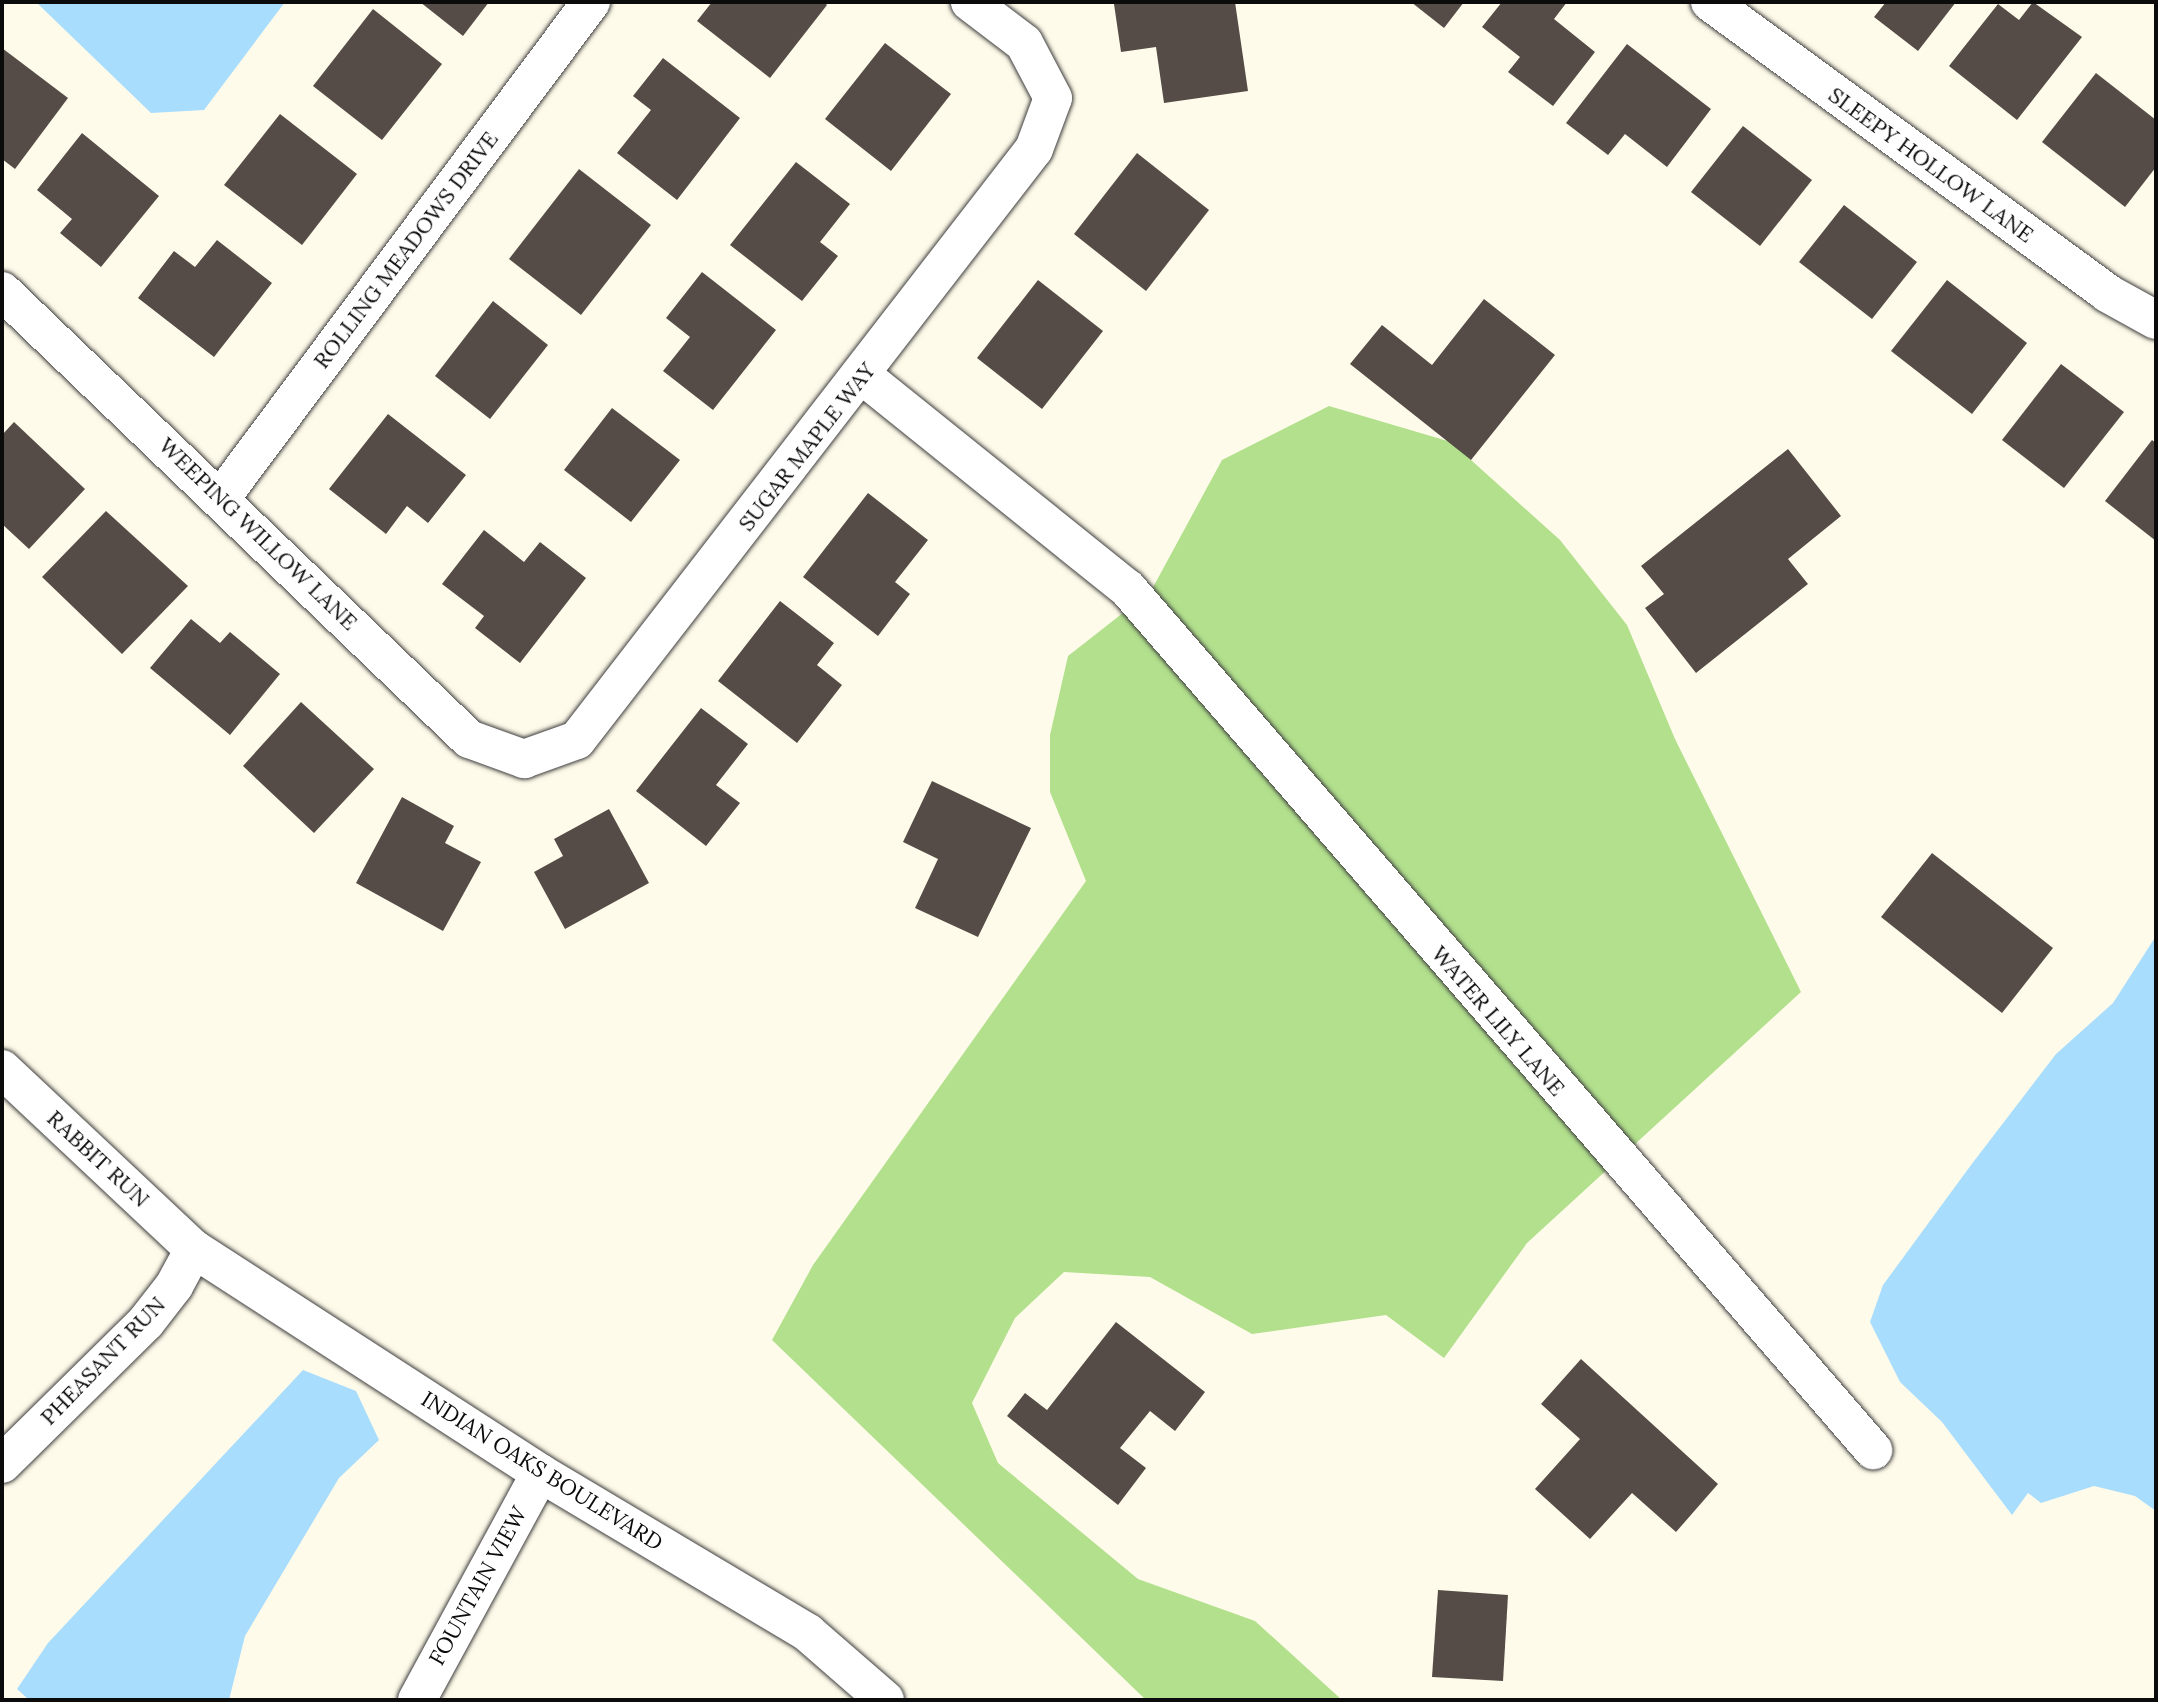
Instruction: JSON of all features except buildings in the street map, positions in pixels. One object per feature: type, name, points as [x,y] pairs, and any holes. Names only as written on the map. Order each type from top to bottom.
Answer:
[{"type":"street","name":"ROLLING MEADOWS DRIVE","points":[[221,498],[591,2]]},
{"type":"street","name":"SUGAR MAPLE WAY","points":[[524,759],[577,740],[863,376],[1034,149],[1053,98],[1024,43],[970,2]]},
{"type":"street","name":"SLEEPY HOLLOW LANE","points":[[1710,2],[2107,293],[2156,320]]},
{"type":"street","name":"WEEPING WILLOW LANE","points":[[2,291],[469,739],[524,759]]},
{"type":"street","name":"WATER LILY LANE","points":[[863,376],[1128,589],[1873,1450]]},
{"type":"street","name":"RABBIT RUN","points":[[2,1069],[194,1249]]},
{"type":"street","name":"PHEASANT RUN","points":[[2,1464],[146,1322],[174,1286],[194,1249]]},
{"type":"street","name":"INDIAN OAKS BOULEVARD","points":[[194,1249],[540,1473],[808,1633],[885,1700]]},
{"type":"street","name":"FOUNTAIN VIEW","points":[[417,1700],[540,1473]]},
{"type":"green space","points":[[1329,406],[1451,442],[1560,540],[1627,625],[1675,739],[1801,992],[1527,1243],[1444,1358],[1386,1315],[1252,1334],[1150,1277],[1064,1272],[1015,1318],[972,1403],[998,1463],[1138,1579],[1255,1621],[1342,1700],[1146,1700],[772,1340],[813,1265],[1086,881],[1050,792],[1050,735],[1068,656],[1151,591],[1222,460]]},
{"type":"water","points":[[36,2],[285,2],[204,110],[151,113]]},
{"type":"water","points":[[2156,936],[2156,1511],[2135,1496],[2094,1486],[2041,1503],[2028,1493],[2012,1515],[1942,1422],[1900,1382],[1870,1322],[1883,1285],[1971,1165],[2056,1054],[2113,1003]]},
{"type":"water","points":[[303,1370],[356,1391],[379,1440],[339,1478],[245,1636],[229,1700],[29,1700],[17,1689],[48,1643]]}]
